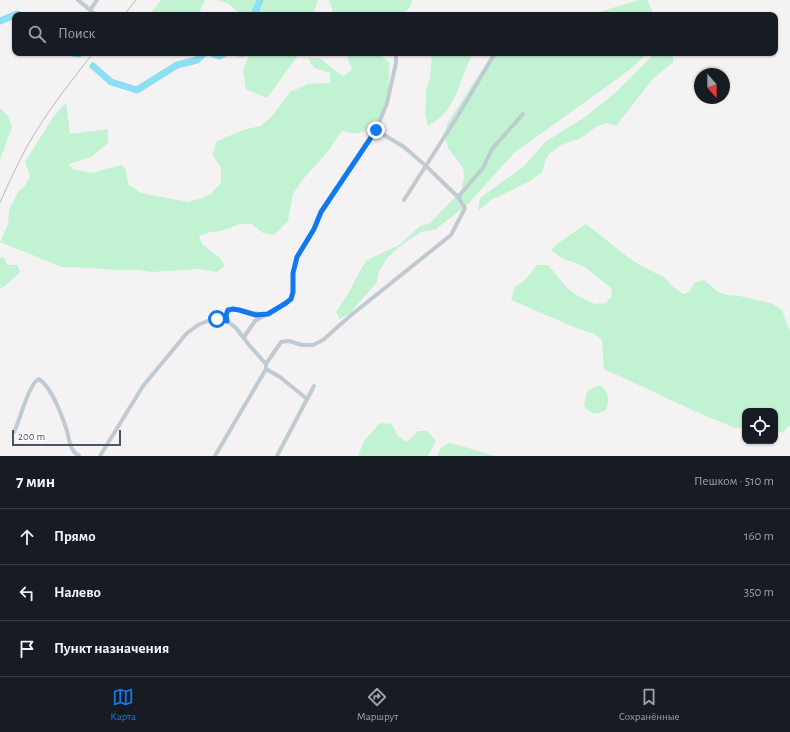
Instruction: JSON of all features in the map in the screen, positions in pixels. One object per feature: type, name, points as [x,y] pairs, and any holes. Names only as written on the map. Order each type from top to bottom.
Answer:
[{"type":"street","points":[[78,0],[92,12]]},
{"type":"street","points":[[90,10],[97,0]]},
{"type":"street","points":[[244,337],[256,321],[291,299],[293,292],[293,273],[297,257],[314,229],[321,212],[376,130],[387,102],[396,64],[396,56]]},
{"type":"street","points":[[404,200],[457,117],[493,56]]},
{"type":"street","points":[[458,197],[483,168],[492,149],[523,114]]},
{"type":"street","points":[[215,456],[266,366],[282,342],[289,341],[302,345],[313,345],[323,340],[350,316],[451,235],[465,208],[458,197],[426,166],[404,147],[376,130]]},
{"type":"street","points":[[227,321],[226,315],[228,310],[233,309],[256,315],[268,314]]},
{"type":"street","points":[[100,456],[143,386],[187,333],[198,325],[212,319],[227,321],[244,337],[266,366],[307,399]]},
{"type":"street","points":[[14,432],[19,423],[30,389],[35,380],[39,379],[44,382],[51,392],[69,437],[69,445],[74,453],[79,456]]},
{"type":"street","points":[[277,456],[314,386]]},
{"type":"green space","points":[[161,0],[205,0],[199,12],[151,12]]},
{"type":"green space","points":[[217,0],[318,0],[314,12],[238,12],[229,4]]},
{"type":"green space","points":[[329,0],[412,0],[410,7],[406,12],[333,12]]},
{"type":"green space","points":[[639,0],[647,0],[653,12],[599,12]]},
{"type":"green space","points":[[249,56],[298,56],[267,98],[246,89],[243,70]]},
{"type":"green space","points":[[347,56],[381,56],[389,62],[388,95],[383,115],[377,123],[369,129],[358,133],[342,131],[329,150],[304,178],[293,194],[288,221],[274,235],[263,233],[252,224],[240,224],[221,231],[211,232],[199,236],[202,244],[220,258],[225,266],[217,272],[198,269],[152,272],[62,267],[0,242],[8,224],[9,210],[18,192],[25,186],[30,176],[25,162],[53,117],[66,103],[70,134],[108,129],[108,143],[91,157],[69,164],[73,169],[91,173],[122,165],[126,170],[128,184],[141,193],[188,202],[212,193],[221,182],[221,168],[212,154],[217,141],[246,129],[261,126],[272,116],[290,92],[308,84],[330,83],[330,73],[314,68],[308,58],[319,58],[343,76],[352,70]]},
{"type":"green space","points":[[432,56],[472,56],[449,107],[441,117],[428,126],[425,114],[426,91],[430,78]]},
{"type":"green space","points":[[491,56],[645,56],[628,71],[514,153],[468,204],[436,229],[421,232],[403,244],[388,257],[379,271],[377,282],[350,313],[340,319],[336,312],[367,260],[399,245],[420,226],[430,223],[461,191],[464,177],[463,168],[448,148],[445,139],[447,124]]},
{"type":"green space","points":[[652,56],[673,56],[673,62],[652,80],[616,126],[608,123],[597,126],[581,138],[561,145],[549,154],[542,172],[530,181],[491,200],[478,211],[480,198],[524,166],[545,142],[585,117],[623,85]]},
{"type":"green space","points":[[0,108],[8,116],[12,127],[0,160]]},
{"type":"green space","points":[[586,224],[629,258],[643,267],[664,277],[672,286],[683,294],[689,292],[694,283],[704,280],[718,292],[771,303],[782,310],[790,331],[790,425],[782,433],[778,431],[778,408],[742,408],[742,428],[735,428],[699,413],[604,369],[602,340],[594,334],[576,328],[511,300],[515,287],[525,280],[537,265],[548,265],[567,288],[578,296],[595,304],[605,303],[612,296],[611,288],[585,267],[562,258],[551,250],[561,241]]},
{"type":"green space","points":[[4,257],[7,265],[18,265],[20,272],[4,287],[0,288],[0,258]]},
{"type":"green space","points":[[597,386],[602,386],[607,395],[608,403],[606,410],[597,414],[589,411],[584,406],[587,391]]},
{"type":"green space","points":[[380,423],[392,424],[397,435],[407,442],[418,431],[427,431],[436,441],[428,456],[358,456],[364,441]]},
{"type":"green space","points":[[449,443],[496,456],[437,456],[441,448]]},
{"type":"waterway","points":[[255,12],[260,0]]},
{"type":"waterway","points":[[0,21],[12,16]]},
{"type":"waterway","points":[[93,66],[111,82],[137,90],[177,65],[197,60],[201,56]]},
{"type":"railway","points":[[126,12],[136,0]]},
{"type":"railway","points":[[0,202],[30,141],[56,102],[91,56]]},
{"type":"route","points":[[217,319],[227,321],[226,315],[228,310],[233,309],[256,315],[268,314],[291,299],[293,292],[293,273],[297,257],[314,229],[321,212],[376,130]]}]
